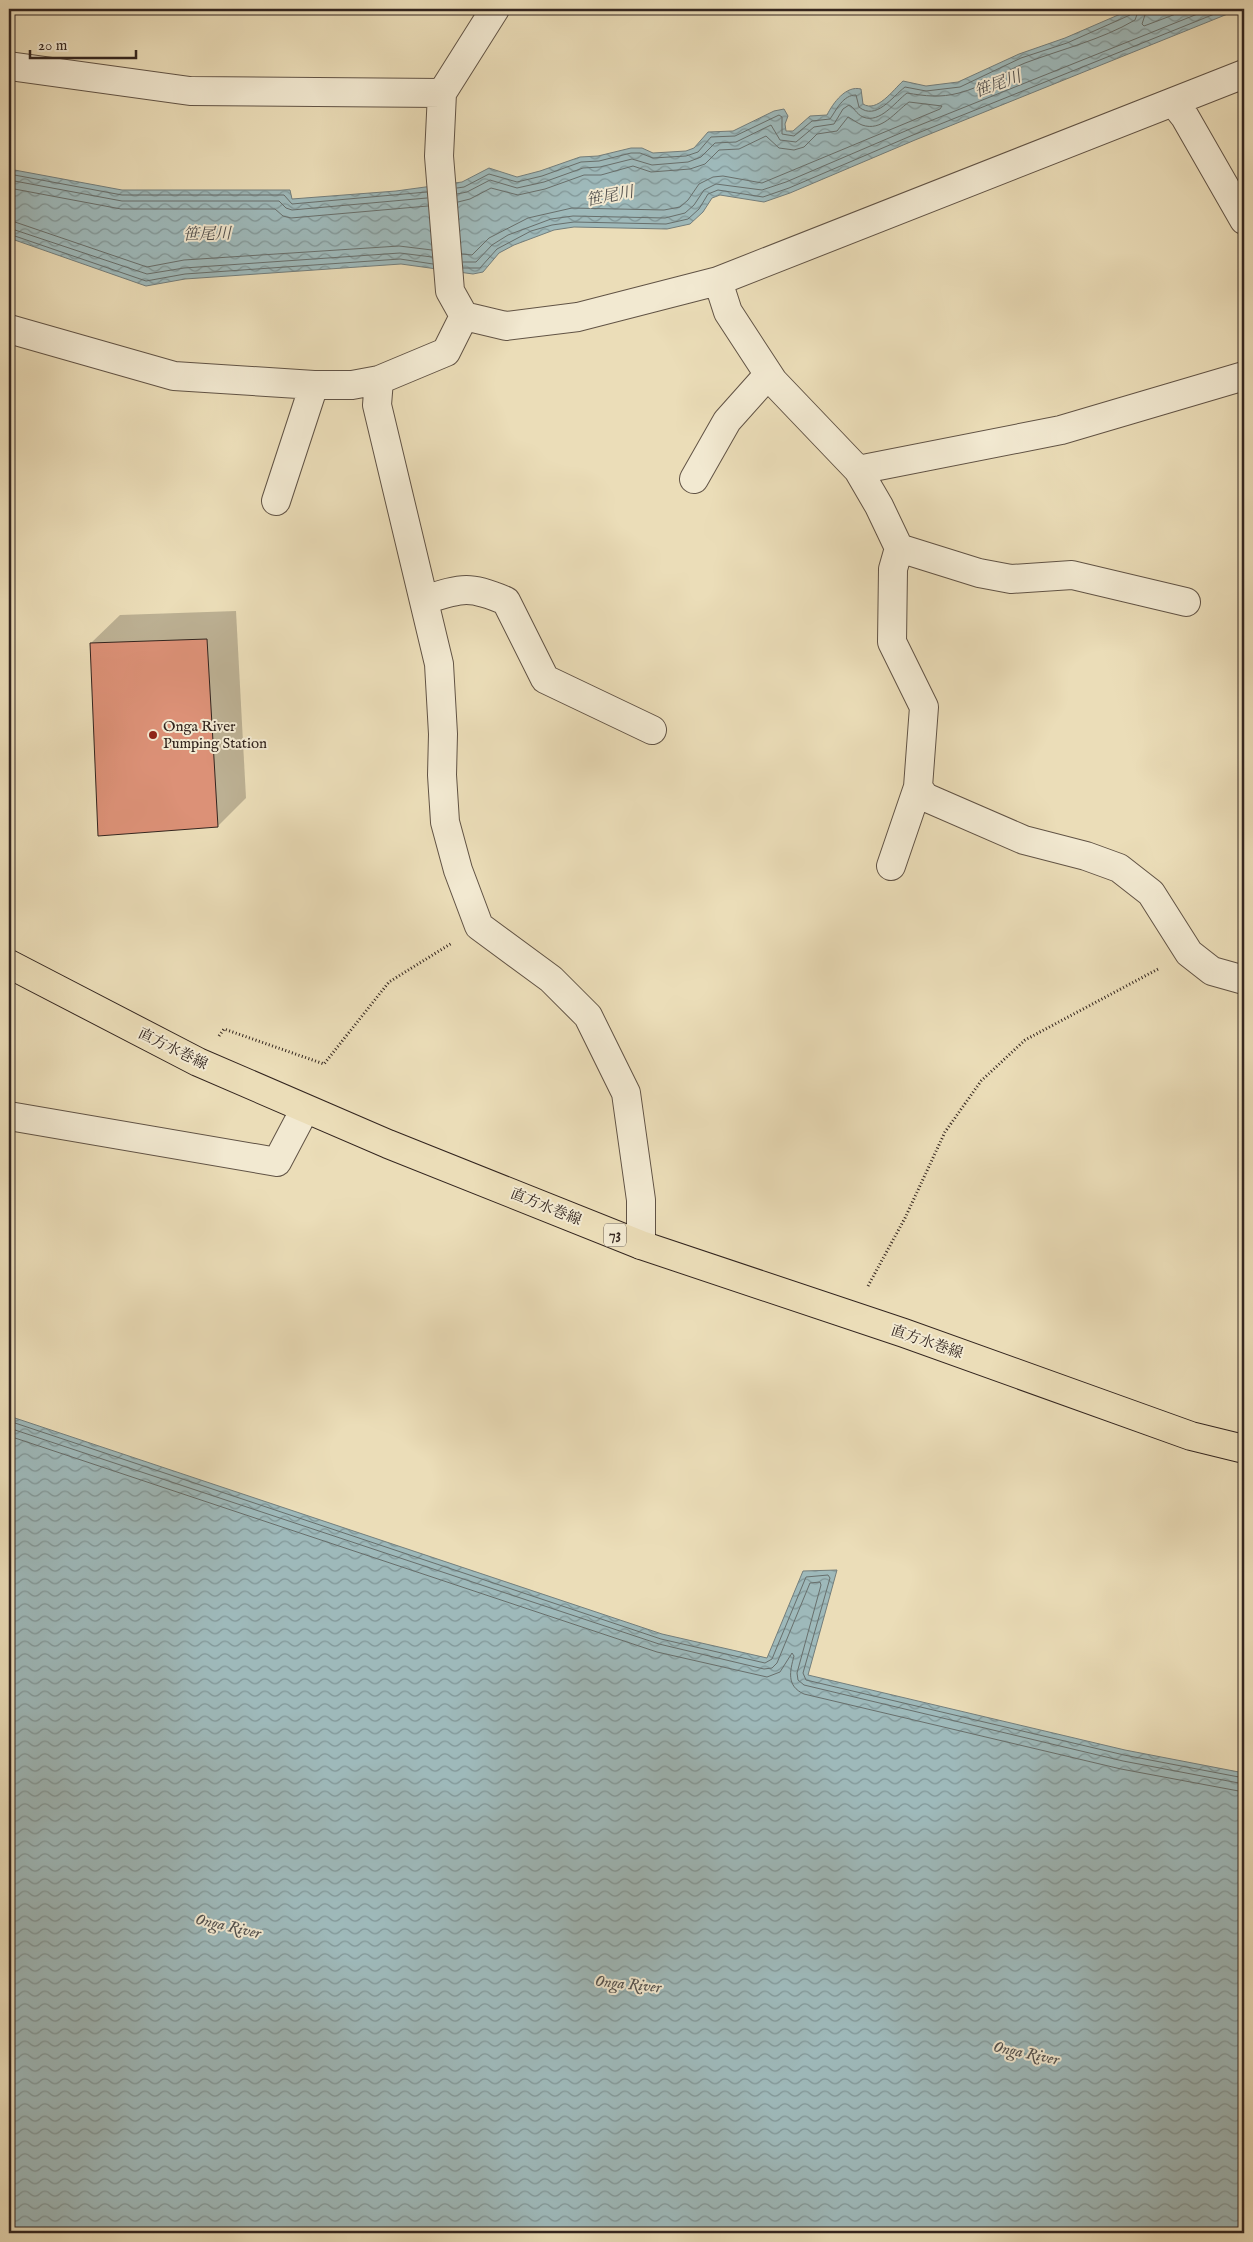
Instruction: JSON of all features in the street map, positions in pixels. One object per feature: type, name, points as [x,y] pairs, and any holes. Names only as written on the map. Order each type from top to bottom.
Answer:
[{"type":"main road","name":"直方水巻線","points":[[9,964],[198,1062],[388,1144],[641,1245],[852,1316],[1190,1436],[1244,1449]]},
{"type":"street","points":[[495,9],[442,93],[439,156],[450,291],[464,316],[506,326],[578,317],[718,281],[1244,74]]},
{"type":"street","points":[[9,66],[190,91],[442,93]]},
{"type":"street","points":[[1173,102],[1185,118],[1244,220]]},
{"type":"street","points":[[718,281],[728,312],[768,374],[858,470],[879,506],[899,548],[893,569],[892,642],[924,707],[918,787],[891,866]]},
{"type":"street","points":[[9,329],[174,376],[314,385],[352,385],[379,380],[446,352],[464,316]]},
{"type":"street","points":[[694,479],[727,421],[768,374]]},
{"type":"street","points":[[858,470],[1061,430],[1244,376]]},
{"type":"street","points":[[379,380],[377,405],[439,664],[445,822],[458,870],[479,926],[551,978],[588,1016],[626,1093],[641,1200],[641,1245]]},
{"type":"street","points":[[276,501],[314,385]]},
{"type":"street","points":[[899,548],[979,573],[1011,579],[1072,575],[1186,602]]},
{"type":"street","points":[[424,600],[452,591],[479,589],[506,601],[545,679],[652,730]]},
{"type":"street","points":[[918,787],[925,797],[1024,840],[1086,856],[1119,868],[1151,893],[1188,953],[1212,971],[1244,980]]},
{"type":"street","points":[[9,1116],[277,1162],[305,1109]]},
{"type":"path","points":[[198,1062],[224,1029],[324,1064],[389,982],[479,926]]},
{"type":"path","points":[[852,1316],[905,1218],[945,1132],[980,1081],[1025,1040],[1188,953]]},
{"type":"water","name":"笹尾川","points":[[1132,9],[1240,9],[915,140],[790,193],[764,202],[720,195],[712,198],[703,212],[690,224],[667,229],[574,227],[554,230],[514,245],[499,253],[483,272],[473,274],[401,264],[185,279],[146,286],[9,238],[9,169],[122,190],[290,190],[292,199],[396,191],[462,182],[489,168],[517,177],[580,157],[598,156],[631,148],[642,148],[653,153],[686,151],[694,148],[708,132],[733,131],[774,111],[784,109],[788,116],[785,124],[786,131],[793,131],[810,116],[827,115],[836,100],[845,92],[855,88],[861,89],[863,104],[868,106],[879,103],[903,81],[926,86],[958,82],[1019,54],[1065,38]]},
{"type":"water","name":"Onga River","points":[[9,1416],[662,1634],[767,1658],[803,1571],[837,1570],[808,1675],[1125,1750],[1244,1773],[1244,2233],[9,2233]]},
{"type":"building","name":"Onga River Pumping Station","points":[[207,639],[218,827],[98,836],[90,643]]},
{"type":"place","name":"Onga River Pumping Station","points":[[153,735]]}]
